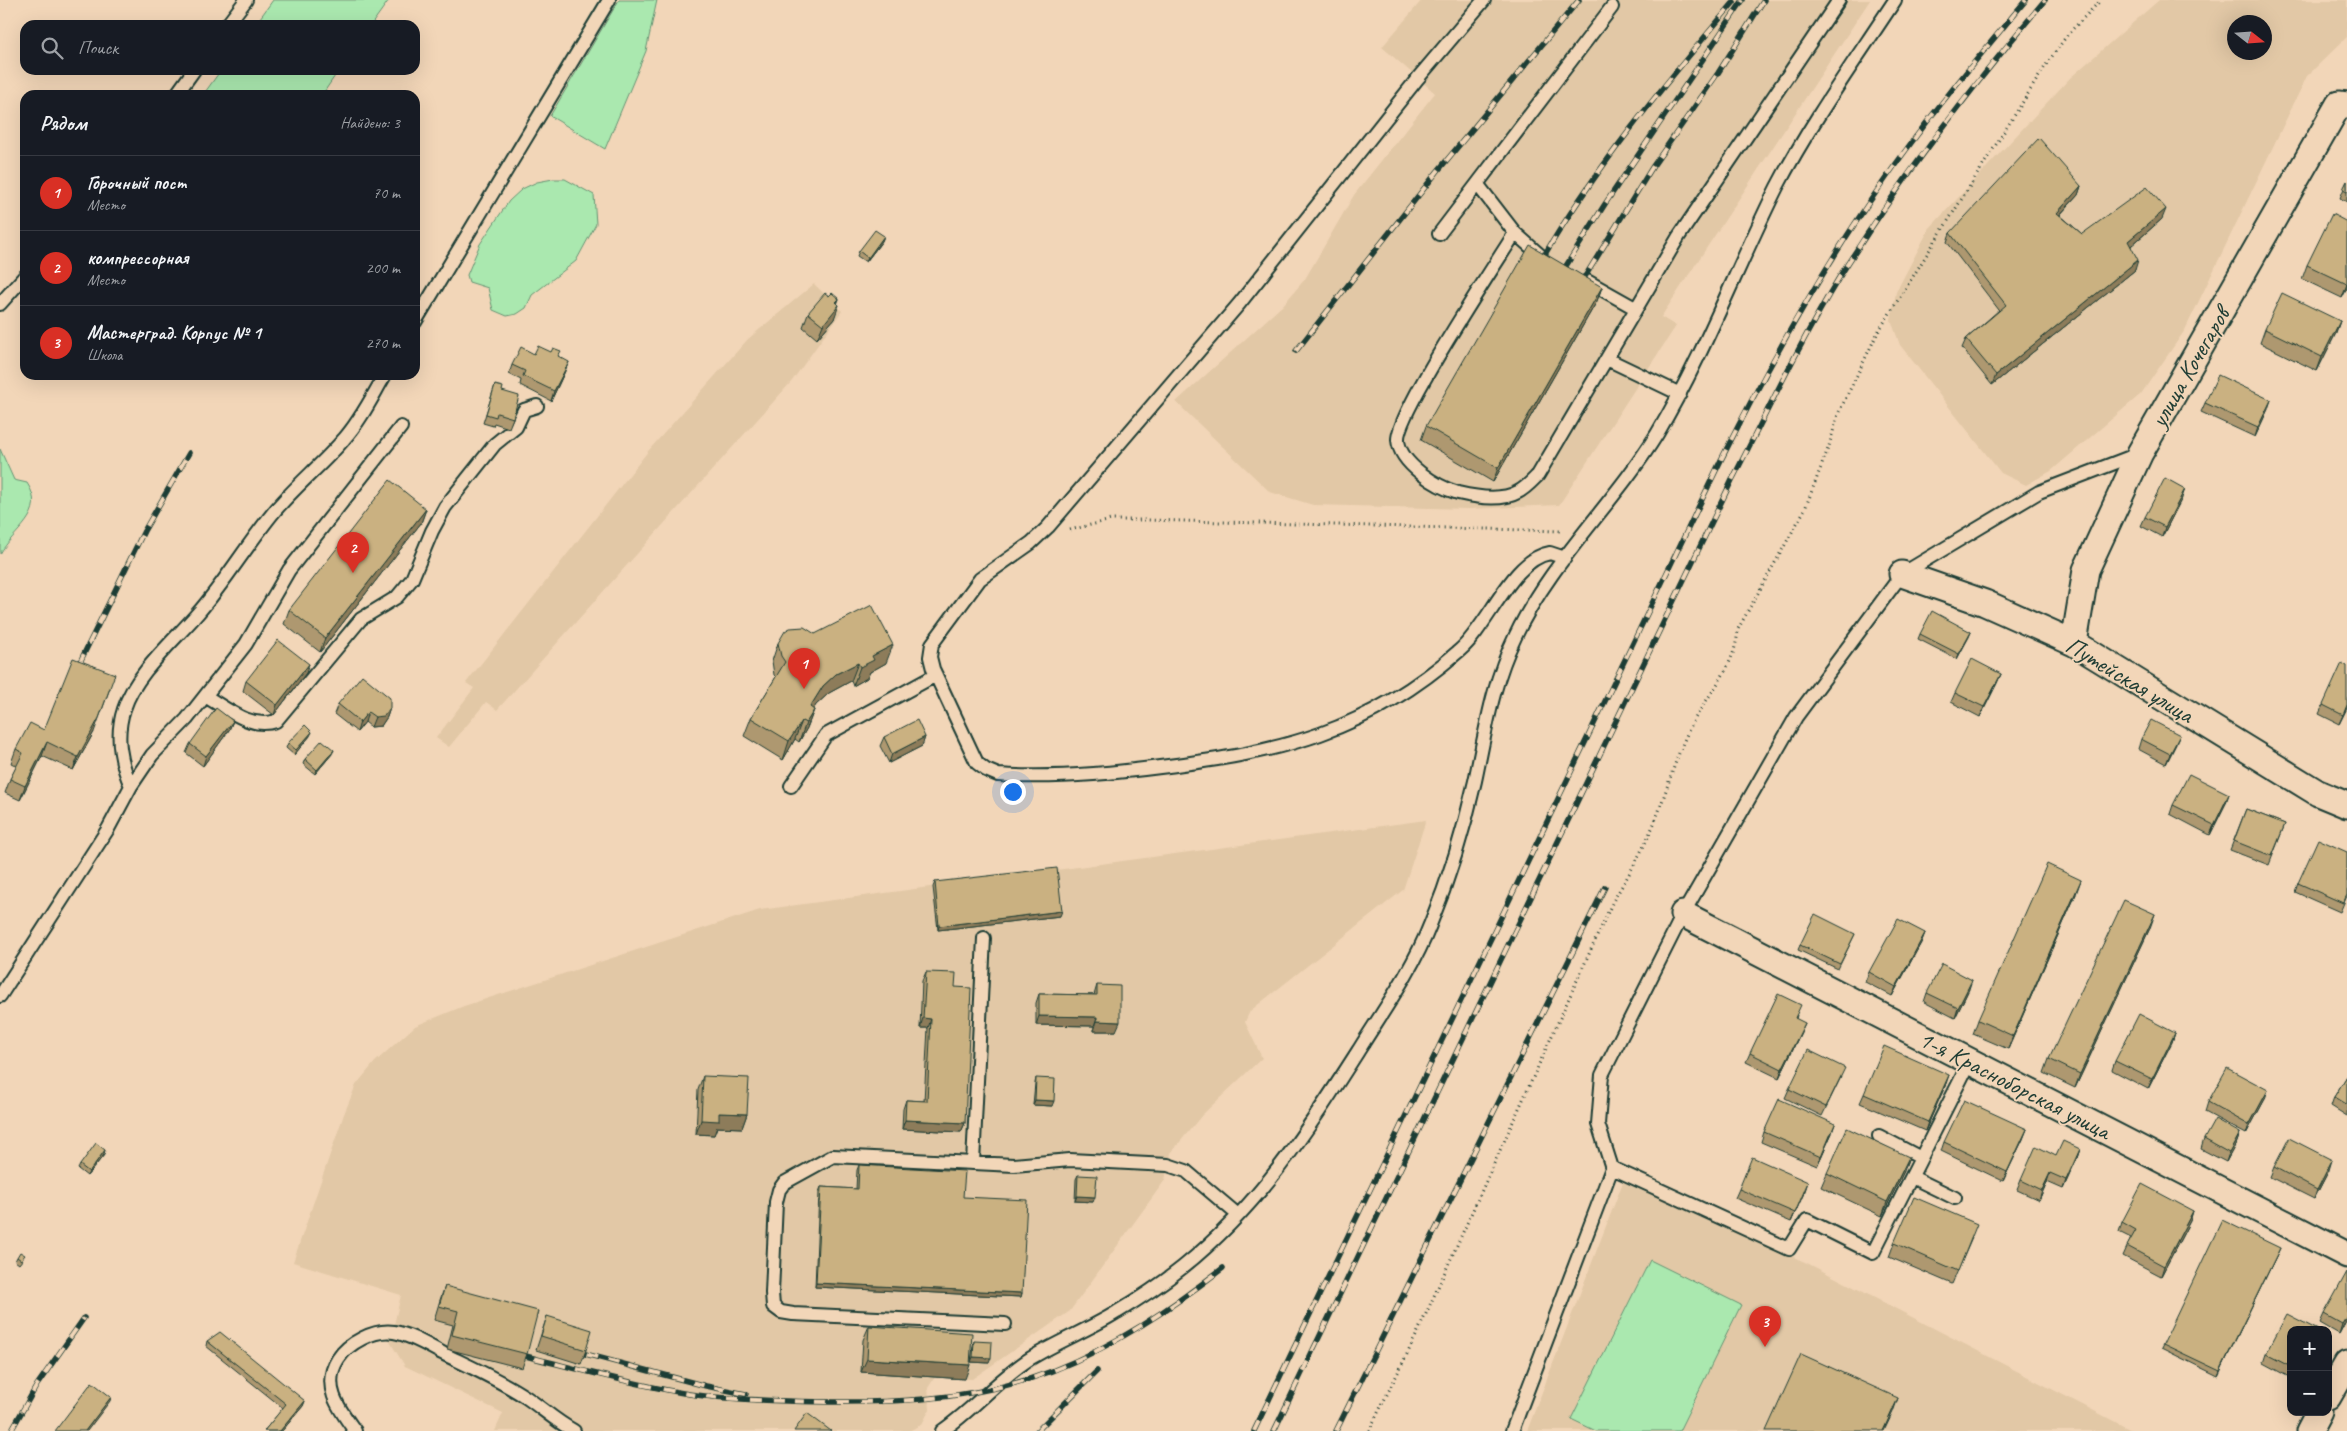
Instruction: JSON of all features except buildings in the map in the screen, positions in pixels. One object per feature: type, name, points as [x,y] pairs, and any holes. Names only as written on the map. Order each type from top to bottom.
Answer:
[{"type":"street","name":"улица Кочегаров","points":[[2074,643],[2086,570],[2140,453],[2343,104]]},
{"type":"street","name":"Путейская улица","points":[[1902,574],[1985,602],[2074,643],[2318,793],[2347,805]]},
{"type":"street","name":"1-я Красноборская улица","points":[[1683,914],[2347,1255]]},
{"type":"street","points":[[2332,1390],[2347,1364]]},
{"type":"street","points":[[2308,1431],[2317,1416]]},
{"type":"lane","points":[[231,20],[246,0]]},
{"type":"lane","points":[[420,314],[608,0]]},
{"type":"lane","points":[[1484,0],[1412,86],[1240,304],[1048,527],[1031,543],[980,579],[932,644],[930,657],[936,675],[977,763],[986,770],[998,775],[1105,774],[1229,759],[1271,750],[1327,733],[1394,700],[1462,648],[1485,620],[1511,583],[1533,560],[1542,554],[1550,553],[1565,558]]},
{"type":"lane","points":[[1515,233],[1411,402],[1398,438],[1400,450],[1418,471],[1454,492],[1480,496],[1516,493],[1538,475],[1679,236],[1839,0]]},
{"type":"lane","points":[[942,1431],[981,1401],[1015,1369],[1054,1345],[1118,1312],[1182,1268],[1238,1215],[1284,1163],[1309,1128],[1399,986],[1423,942],[1464,823],[1498,671],[1517,631],[1565,558],[1632,473],[1680,394],[1778,186],[1837,87],[1895,0]]},
{"type":"lane","points":[[1439,234],[1612,7]]},
{"type":"lane","points":[[180,90],[190,75]]},
{"type":"lane","points":[[1478,185],[1515,233],[1529,247],[1550,260]]},
{"type":"lane","points":[[1577,275],[1635,308]]},
{"type":"lane","points":[[0,304],[20,282]]},
{"type":"lane","points":[[1607,359],[1680,394]]},
{"type":"lane","points":[[131,786],[125,772],[118,741],[124,709],[130,695],[152,666],[200,611],[273,512],[343,440],[357,422],[382,380]]},
{"type":"lane","points":[[205,696],[249,721],[259,724],[276,721],[361,619],[397,597],[412,580],[432,531],[446,507],[495,444],[516,427],[524,410],[536,406]]},
{"type":"lane","points":[[0,996],[108,829],[131,786],[152,755],[205,696],[246,644],[289,570],[401,426]]},
{"type":"lane","points":[[1512,1431],[1612,1168],[1598,1124],[1602,1075],[1683,914],[1796,717],[1902,574],[2039,492],[2140,453]]},
{"type":"lane","points":[[791,786],[826,735],[936,675]]},
{"type":"lane","points":[[974,1163],[984,938]]},
{"type":"lane","points":[[1612,1168],[1790,1249],[1807,1220],[1873,1253],[1970,1061]]},
{"type":"lane","points":[[1879,1136],[1921,1158]]},
{"type":"lane","points":[[1005,1324],[781,1312],[774,1306],[772,1293],[776,1202],[779,1190],[793,1177],[833,1156],[1014,1165],[1070,1160],[1168,1165],[1186,1171],[1238,1215]]},
{"type":"lane","points":[[1912,1177],[1955,1198]]},
{"type":"lane","points":[[355,1431],[334,1398],[330,1384],[331,1374],[343,1352],[352,1344],[366,1336],[392,1331],[417,1340],[511,1388],[574,1431]]},
{"type":"path","points":[[1369,1431],[1415,1338],[1613,901],[1635,864],[1662,803],[1673,766],[1687,734],[1699,709],[1728,669],[1736,644],[1738,629],[1805,509],[1829,446],[1838,414],[1878,332],[2048,62],[2068,34],[2101,0]]},
{"type":"path","points":[[1031,543],[1111,520],[1586,532]]},
{"type":"shaded area","points":[[1422,0],[1870,0],[1661,317],[1676,326],[1559,505],[1469,509],[1313,505],[1270,492],[1176,402],[1283,305],[1305,279],[1354,195],[1435,93],[1382,47]]},
{"type":"shaded area","points":[[2159,0],[2347,0],[2347,37],[2307,76],[2185,330],[2141,394],[2051,471],[2026,485],[2001,473],[1900,345],[1891,320],[1896,292],[1929,229],[2070,78]]},
{"type":"shaded area","points":[[814,284],[842,311],[792,381],[497,710],[486,702],[449,747],[436,738],[474,688],[466,683],[649,450],[748,339]]},
{"type":"shaded area","points":[[1426,820],[1403,890],[1250,1011],[1245,1022],[1262,1058],[1202,1115],[1171,1153],[1165,1180],[1070,1311],[972,1379],[935,1377],[928,1388],[930,1409],[922,1424],[909,1431],[495,1431],[503,1413],[405,1366],[390,1342],[401,1295],[293,1262],[344,1114],[356,1085],[375,1062],[415,1026],[464,1006],[760,910]]},
{"type":"shaded area","points":[[1623,1182],[1807,1263],[2133,1431],[1527,1431]]},
{"type":"green space","points":[[273,0],[389,0],[375,20],[259,20]]},
{"type":"green space","points":[[619,0],[657,0],[646,51],[605,149],[550,116]]},
{"type":"green space","points":[[217,75],[336,75],[325,90],[207,90]]},
{"type":"green space","points":[[565,179],[594,195],[596,224],[576,261],[532,295],[526,308],[517,314],[507,316],[493,310],[488,288],[469,282],[467,275],[480,244],[509,201],[522,189],[537,182]]},
{"type":"green space","points":[[0,449],[14,480],[27,483],[32,494],[33,504],[31,513],[26,521],[0,554]]},
{"type":"green space","points":[[1650,1260],[1741,1305],[1679,1431],[1596,1431],[1571,1419]]},
{"type":"railway","points":[[1296,351],[1437,172],[1579,0]]},
{"type":"railway","points":[[1559,277],[1605,204],[1743,0]]},
{"type":"railway","points":[[1578,288],[1653,166],[1718,73],[1764,0]]},
{"type":"railway","points":[[1254,1431],[1721,460],[1757,390],[1815,287],[1896,163],[1969,69],[2026,0]]},
{"type":"railway","points":[[1274,1431],[1732,480],[1811,326],[1863,240],[1912,169],[1990,66],[2045,0]]},
{"type":"railway","points":[[1538,266],[1605,162],[1655,97],[1734,2]]},
{"type":"railway","points":[[79,664],[144,531],[189,453]]},
{"type":"railway","points":[[1336,1431],[1605,887]]},
{"type":"railway","points":[[513,1353],[645,1385],[714,1397],[854,1402],[921,1399],[955,1395],[988,1390],[1020,1382],[1075,1361],[1141,1326],[1223,1268]]},
{"type":"railway","points":[[11,1431],[37,1385],[84,1318]]},
{"type":"railway","points":[[544,1343],[706,1386],[746,1394]]},
{"type":"railway","points":[[1037,1431],[1097,1371]]},
{"type":"place","name":"компрессорная","points":[[353,573]]},
{"type":"place","name":"Горочный пост","points":[[804,689]]},
{"type":"place","name":"Мастерград. Корпус № 1","points":[[1765,1347]]}]
